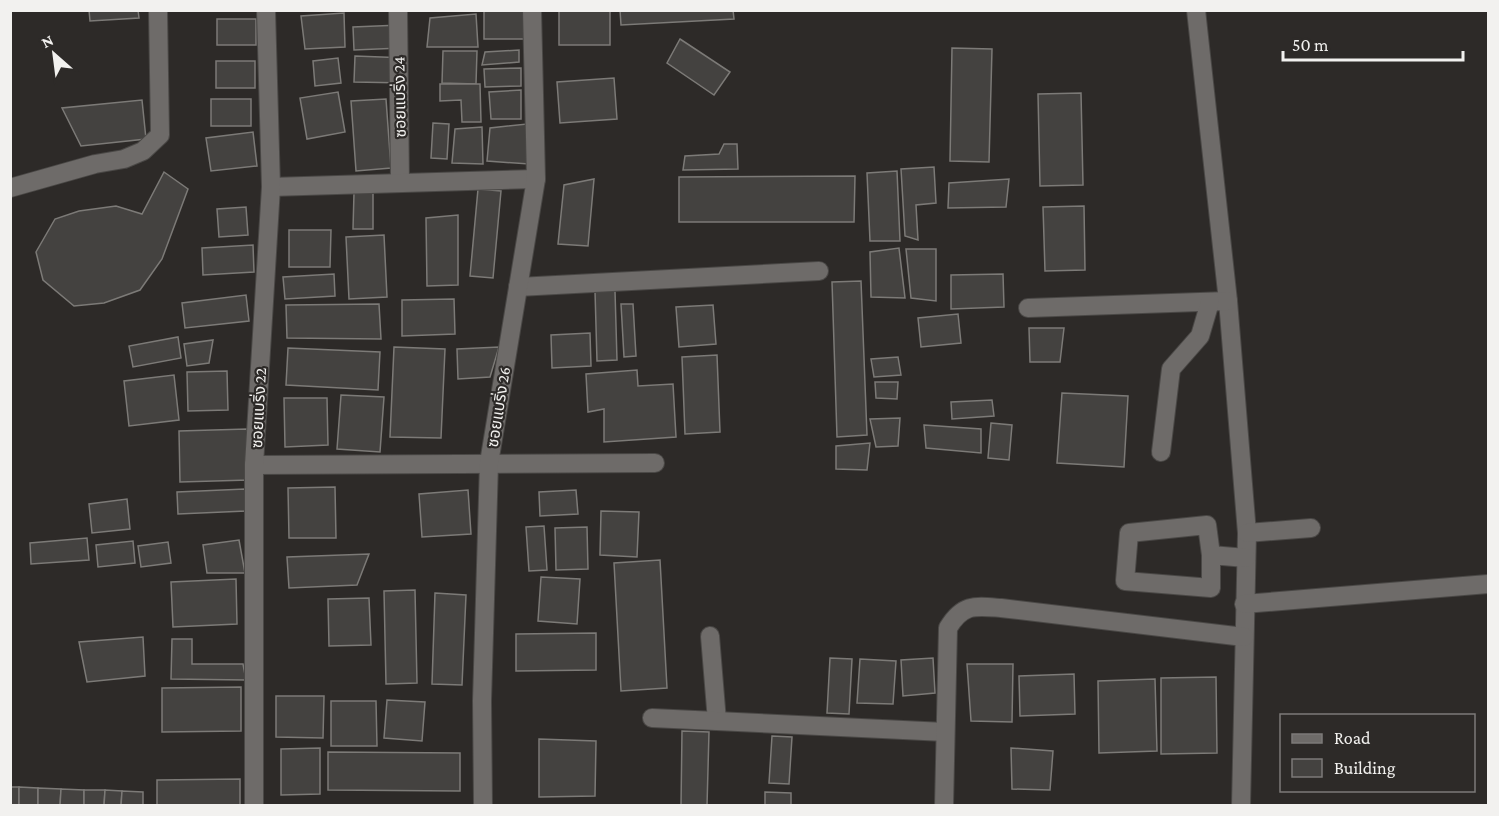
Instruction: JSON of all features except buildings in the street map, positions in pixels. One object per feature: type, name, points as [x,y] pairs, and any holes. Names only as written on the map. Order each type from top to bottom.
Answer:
[{"type":"street","points":[[10,188],[95,164],[124,159],[143,151],[160,135],[158,10]]},
{"type":"street","name":"ซอยแบริ่ง 22","points":[[254,806],[254,465],[271,187],[266,10]]},
{"type":"street","name":"ซอยแบริ่ง 24","points":[[398,10],[400,183]]},
{"type":"street","name":"ซอยแบริ่ง 26","points":[[483,806],[482,701],[489,463],[536,179],[532,10]]},
{"type":"street","points":[[1196,10],[1219,301],[1247,533],[1241,806]]},
{"type":"street","points":[[271,187],[536,179]]},
{"type":"street","points":[[518,287],[819,271]]},
{"type":"street","points":[[1028,308],[1219,301]]},
{"type":"street","points":[[1161,452],[1171,369],[1200,336],[1219,301]]},
{"type":"street","points":[[254,465],[655,463]]},
{"type":"street","points":[[1207,525],[1210,555],[1211,588],[1125,581],[1129,533],[1207,525]]},
{"type":"street","points":[[1247,533],[1311,528]]},
{"type":"street","points":[[1210,555],[1246,558]]},
{"type":"street","points":[[1245,604],[1488,584]]},
{"type":"street","points":[[944,806],[948,628],[955,616],[963,610],[975,606],[1244,637]]},
{"type":"street","points":[[710,636],[717,722]]},
{"type":"street","points":[[652,718],[945,732]]}]
